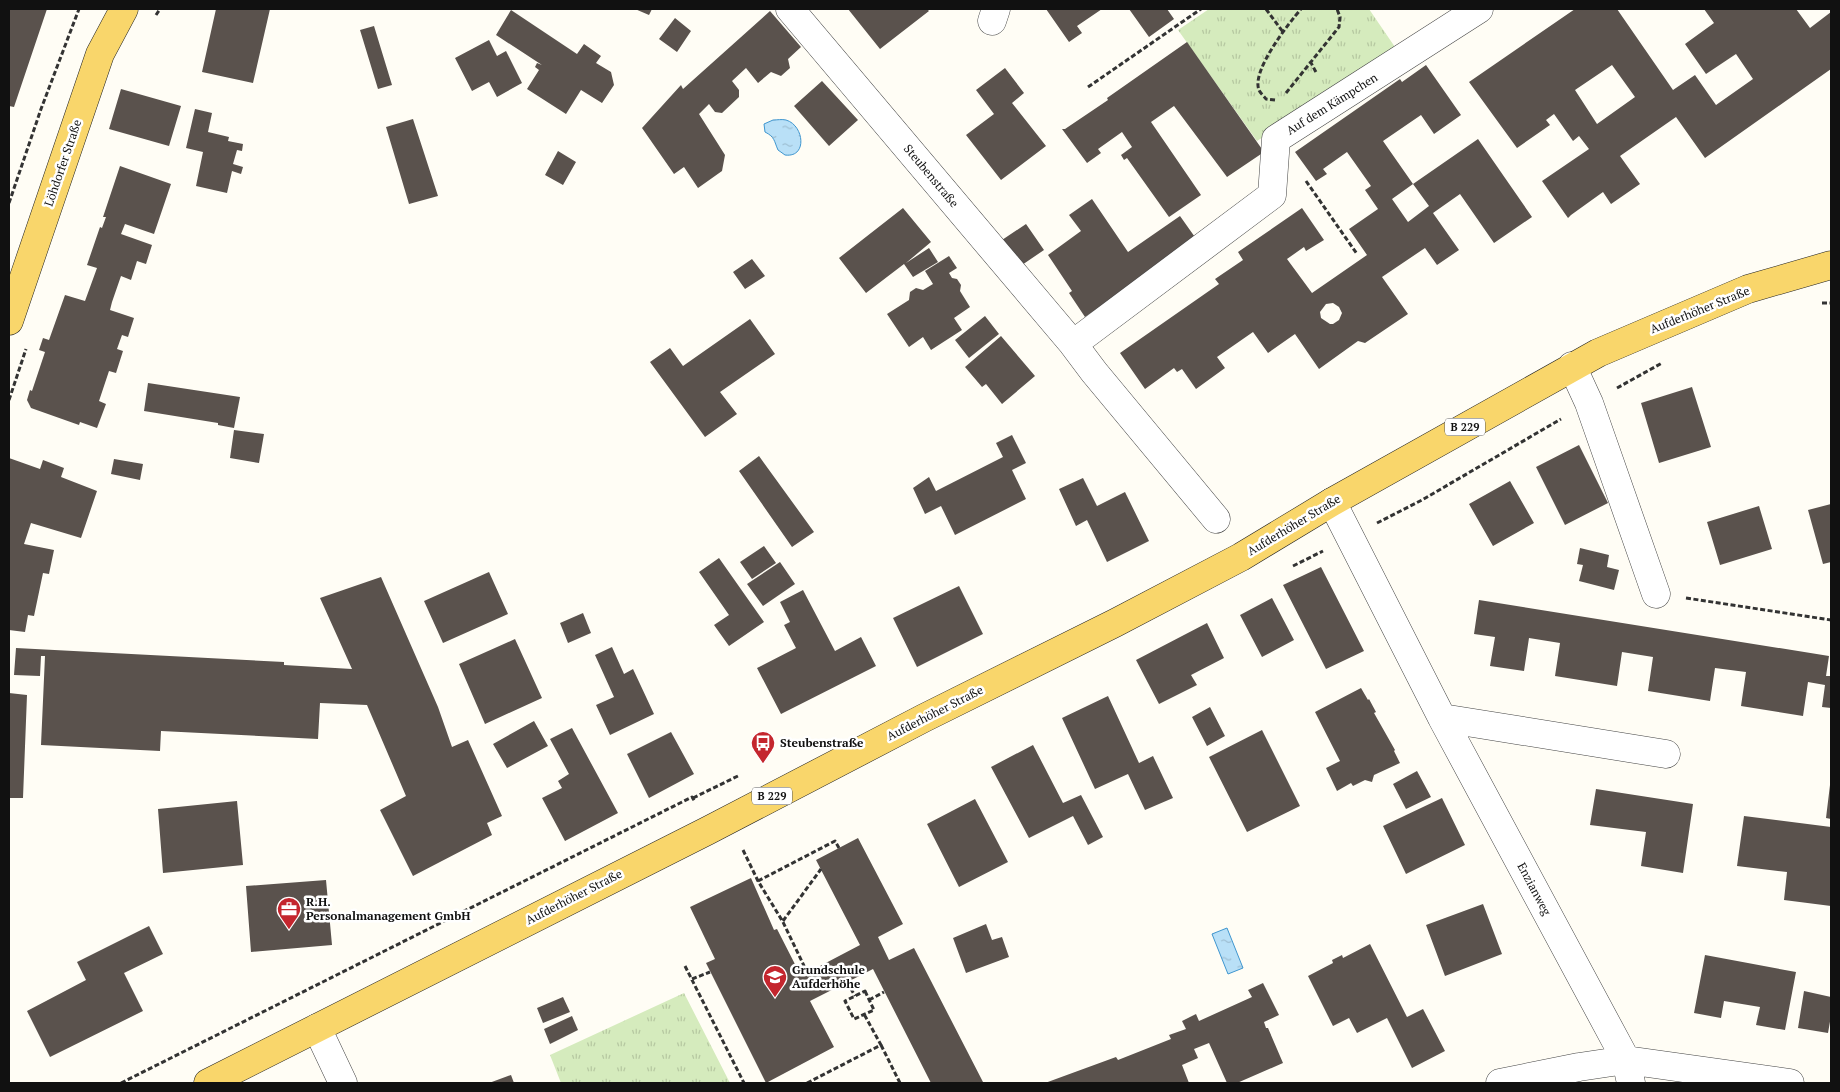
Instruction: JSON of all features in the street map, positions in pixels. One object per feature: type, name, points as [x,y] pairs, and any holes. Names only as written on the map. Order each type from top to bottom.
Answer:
[{"type":"main road","name":"Löhdorfer Straße","points":[[9,321],[100,54],[124,9]]},
{"type":"main road","name":"Aufderhöher Straße","points":[[208,1083],[707,831],[1241,557],[1332,502],[1598,352],[1748,289],[1831,265]]},
{"type":"street","name":"Steubenstraße","points":[[790,9],[1073,344],[1216,519]]},
{"type":"street","name":"Auf dem Kämpchen","points":[[1276,139],[1479,9]]},
{"type":"street","points":[[1073,344],[1272,195],[1276,139]]},
{"type":"street","points":[[1572,366],[1589,403],[1656,594]]},
{"type":"street","name":"Enzianweg","points":[[1332,502],[1442,718],[1628,1071]]},
{"type":"street","points":[[1442,718],[1666,754]]},
{"type":"street","points":[[316,1028],[343,1083]]},
{"type":"street","points":[[1500,1083],[1579,1067],[1790,1083]]},
{"type":"path","points":[[9,203],[41,109],[79,9]]},
{"type":"path","points":[[1088,87],[1200,9]]},
{"type":"path","points":[[1266,9],[1283,32]]},
{"type":"path","points":[[1301,9],[1283,32],[1261,70],[1258,80],[1259,90],[1266,99],[1275,100],[1283,96],[1339,27],[1340,17],[1337,9]]},
{"type":"path","name":"Auf dem Kämpchen","points":[[1276,139],[1357,254]]},
{"type":"path","points":[[1291,567],[1350,538]]},
{"type":"path","points":[[1656,594],[1831,620]]},
{"type":"path","points":[[758,881],[835,841],[839,848]]},
{"type":"path","points":[[743,850],[808,972]]},
{"type":"path","points":[[783,922],[821,869]]},
{"type":"path","points":[[685,966],[744,1083]]},
{"type":"path","points":[[692,979],[710,972]]},
{"type":"path","points":[[847,982],[855,996]]},
{"type":"path","points":[[865,991],[874,1010],[854,1019],[845,1001],[855,996],[865,991]]},
{"type":"path","points":[[869,1000],[884,992]]},
{"type":"path","points":[[864,1014],[900,1083]]},
{"type":"path","points":[[807,1083],[881,1045]]},
{"type":"green space","points":[[1209,9],[1369,9],[1397,50],[1257,141],[1178,30]]},
{"type":"green space","points":[[684,993],[730,1083],[561,1083],[550,1055]]},
{"type":"water","points":[[773,120],[786,120],[797,128],[801,140],[797,152],[792,155],[785,155],[778,150],[775,142],[765,132],[764,124]]},
{"type":"water","points":[[1227,928],[1243,968],[1228,974],[1212,934]]},
{"type":"building","points":[[9,9],[47,9],[14,107],[9,106]]},
{"type":"building","points":[[216,9],[270,9],[253,83],[202,72]]},
{"type":"building","points":[[635,9],[652,9],[649,15]]},
{"type":"building","points":[[848,9],[927,9],[929,11],[880,49]]},
{"type":"building","points":[[1046,9],[1102,9],[1077,26],[1082,33],[1069,42]]},
{"type":"building","points":[[1129,9],[1167,9],[1174,19],[1149,37]]},
{"type":"building","points":[[1575,9],[1617,9],[1673,90],[1695,75],[1716,105],[1753,79],[1736,54],[1706,74],[1685,44],[1714,23],[1704,9],[1796,9],[1810,28],[1831,12],[1831,69],[1705,158],[1676,117],[1620,156],[1640,184],[1611,204],[1603,192],[1568,218],[1542,181],[1589,149],[1579,136],[1573,141],[1554,114],[1546,120],[1550,125],[1517,148],[1469,82]],"holes":[[[1612,65],[1635,97],[1597,124],[1575,90]]]},
{"type":"building","points":[[511,10],[577,54],[584,44],[601,56],[596,63],[611,72],[614,85],[602,103],[581,90],[566,114],[527,89],[539,70],[535,67],[537,63],[542,65],[496,35]]},
{"type":"building","points":[[770,11],[801,47],[788,59],[790,68],[781,76],[771,72],[758,83],[746,68],[732,81],[739,90],[739,97],[722,113],[715,112],[709,104],[699,114],[725,155],[722,171],[698,188],[684,167],[674,174],[642,128],[681,85],[683,89]]},
{"type":"building","points":[[675,18],[691,31],[677,52],[659,39]]},
{"type":"building","points":[[374,26],[392,85],[378,89],[360,30]]},
{"type":"building","points":[[489,40],[497,56],[506,51],[522,83],[497,97],[489,82],[472,91],[455,58]]},
{"type":"building","points":[[1187,42],[1264,152],[1227,177],[1174,106],[1151,122],[1201,195],[1169,217],[1127,158],[1124,160],[1121,155],[1132,147],[1122,132],[1098,149],[1101,153],[1087,163],[1062,129],[1065,129],[1108,100],[1107,98]]},
{"type":"building","points":[[1426,65],[1461,115],[1434,134],[1421,115],[1383,141],[1413,184],[1478,139],[1532,217],[1494,243],[1460,194],[1433,213],[1459,250],[1437,265],[1425,248],[1382,277],[1408,314],[1365,343],[1358,341],[1319,369],[1295,334],[1268,353],[1253,332],[1217,357],[1225,368],[1196,389],[1182,369],[1177,372],[1174,368],[1145,389],[1120,353],[1219,284],[1215,279],[1243,260],[1238,252],[1302,208],[1324,240],[1306,251],[1304,247],[1287,259],[1312,293],[1367,255],[1349,229],[1378,209],[1365,190],[1371,186],[1347,152],[1323,169],[1327,174],[1316,181],[1295,152],[1400,79],[1402,82]],"holes":[[[1413,184],[1429,206],[1408,222],[1392,199]],[[1333,303],[1339,307],[1342,313],[1339,320],[1333,324],[1321,318],[1320,312],[1326,304]]]},
{"type":"building","points":[[1005,68],[1024,93],[1012,103],[1046,146],[1001,180],[966,135],[994,114],[976,90]]},
{"type":"building","points":[[822,81],[858,120],[829,146],[794,106]]},
{"type":"building","points":[[121,89],[181,106],[169,146],[109,129]]},
{"type":"building","points":[[195,109],[212,113],[208,132],[229,137],[228,141],[243,144],[242,151],[237,150],[233,164],[243,167],[241,174],[232,171],[227,193],[196,186],[203,152],[186,148]]},
{"type":"building","points":[[413,119],[438,196],[409,204],[386,127]]},
{"type":"building","points":[[558,151],[576,162],[563,185],[545,175]]},
{"type":"building","points":[[120,166],[171,184],[154,234],[125,224],[121,234],[152,245],[146,264],[137,261],[131,280],[121,276],[112,302],[110,310],[134,318],[128,337],[122,335],[117,349],[123,351],[116,373],[109,371],[99,401],[106,404],[97,428],[80,422],[79,425],[31,408],[27,400],[30,390],[32,391],[45,352],[39,350],[43,338],[49,340],[65,295],[85,301],[97,268],[87,265],[100,227],[102,228],[106,217],[103,217]]},
{"type":"building","points":[[1092,199],[1128,252],[1180,216],[1197,240],[1085,317],[1069,293],[1072,291],[1048,255],[1081,231],[1069,215]]},
{"type":"building","points":[[903,208],[931,242],[906,263],[929,248],[938,262],[913,277],[904,264],[866,293],[839,258]]},
{"type":"building","points":[[1026,224],[1044,250],[1019,267],[999,242]]},
{"type":"building","points":[[949,256],[957,268],[949,273],[961,285],[960,291],[970,307],[954,318],[962,330],[931,350],[923,337],[909,347],[887,314],[909,300],[910,292],[916,288],[923,290],[933,284],[925,271]]},
{"type":"building","points":[[752,259],[765,276],[745,289],[733,272]]},
{"type":"building","points":[[985,316],[999,334],[969,358],[955,340]]},
{"type":"building","points":[[750,319],[775,354],[720,392],[737,414],[705,437],[650,362],[670,348],[683,366]]},
{"type":"building","points":[[1001,336],[1035,376],[1002,404],[986,384],[982,387],[965,367]]},
{"type":"building","points":[[148,383],[240,397],[234,428],[218,425],[218,423],[144,411]]},
{"type":"building","points":[[1692,387],[1711,447],[1659,463],[1641,403]]},
{"type":"building","points":[[234,430],[264,434],[259,463],[230,458]]},
{"type":"building","points":[[1012,435],[1026,463],[1012,470],[1026,499],[955,535],[941,506],[925,514],[913,488],[929,477],[936,491],[1003,457],[996,443]]},
{"type":"building","points":[[1579,445],[1608,503],[1565,525],[1536,467]]},
{"type":"building","points":[[759,456],[814,532],[792,547],[739,471]]},
{"type":"building","points":[[9,458],[40,469],[43,460],[64,468],[61,477],[97,491],[81,538],[31,523],[24,544],[54,550],[49,574],[43,573],[34,616],[28,615],[25,632],[9,630]]},
{"type":"building","points":[[114,459],[143,464],[140,480],[111,474]]},
{"type":"building","points":[[1083,478],[1097,506],[1125,492],[1149,541],[1107,562],[1087,520],[1076,526],[1059,489]]},
{"type":"building","points":[[1510,481],[1534,523],[1493,546],[1469,504]]},
{"type":"building","points":[[1831,504],[1831,562],[1823,564],[1808,510]]},
{"type":"building","points":[[1759,506],[1772,549],[1720,565],[1707,522]]},
{"type":"building","points":[[764,546],[776,563],[752,579],[740,562]]},
{"type":"building","points":[[1580,548],[1609,555],[1607,567],[1619,570],[1614,590],[1579,581],[1583,565],[1577,564]]},
{"type":"building","points":[[719,558],[764,622],[729,646],[714,625],[729,615],[699,572]]},
{"type":"building","points":[[780,562],[795,584],[763,606],[747,584]]},
{"type":"building","points":[[1321,567],[1364,651],[1326,669],[1283,585]]},
{"type":"building","points":[[489,572],[508,614],[443,643],[424,601]]},
{"type":"building","points":[[381,577],[438,707],[452,747],[468,740],[502,816],[487,823],[492,835],[413,876],[380,810],[406,796],[367,705],[320,703],[318,739],[161,731],[160,751],[41,745],[45,656],[41,656],[40,676],[14,675],[16,648],[284,662],[284,665],[352,669],[320,598]]},
{"type":"building","points":[[959,586],[983,634],[917,667],[893,618]]},
{"type":"building","points":[[803,590],[835,651],[861,637],[876,666],[781,714],[757,668],[796,648],[784,625],[790,622],[780,602]]},
{"type":"building","points":[[1272,598],[1294,640],[1262,657],[1240,615]]},
{"type":"building","points":[[1479,600],[1829,656],[1826,676],[1831,676],[1831,708],[1822,707],[1825,685],[1808,682],[1803,716],[1741,706],[1746,672],[1715,668],[1710,701],[1648,691],[1653,657],[1622,652],[1617,686],[1555,676],[1560,643],[1529,638],[1524,671],[1490,666],[1495,637],[1474,634]]},
{"type":"building","points":[[583,613],[591,633],[568,643],[560,623]]},
{"type":"building","points":[[1207,623],[1224,658],[1191,675],[1197,685],[1159,704],[1136,660]]},
{"type":"building","points":[[515,639],[542,698],[485,724],[459,664]]},
{"type":"building","points":[[612,647],[624,674],[633,669],[654,714],[610,735],[596,705],[614,697],[595,655]]},
{"type":"building","points":[[1361,688],[1376,712],[1374,713],[1395,750],[1400,763],[1374,775],[1372,782],[1365,780],[1353,786],[1351,783],[1337,791],[1326,768],[1340,761],[1315,712]]},
{"type":"building","points":[[9,693],[27,695],[23,798],[9,798]]},
{"type":"building","points":[[1108,696],[1139,763],[1153,756],[1173,798],[1145,810],[1128,774],[1095,789],[1062,718]]},
{"type":"building","points":[[1210,707],[1225,736],[1207,746],[1192,717]]},
{"type":"building","points":[[534,721],[548,746],[507,768],[493,744]]},
{"type":"building","points":[[572,728],[618,813],[565,841],[542,798],[562,788],[558,781],[569,774],[550,739]]},
{"type":"building","points":[[1262,730],[1300,806],[1247,832],[1209,757]]},
{"type":"building","points":[[671,732],[694,774],[649,798],[627,754]]},
{"type":"building","points":[[1033,745],[1063,803],[1081,795],[1103,837],[1088,845],[1073,816],[1029,838],[991,767]]},
{"type":"building","points":[[1417,771],[1431,797],[1406,809],[1393,784]]},
{"type":"building","points":[[1831,785],[1831,819],[1826,818]]},
{"type":"building","points":[[1596,789],[1693,804],[1683,873],[1641,866],[1646,832],[1590,825]]},
{"type":"building","points":[[1442,798],[1465,845],[1406,874],[1383,826]]},
{"type":"building","points":[[975,799],[1008,862],[959,887],[927,824]]},
{"type":"building","points":[[237,801],[243,865],[163,873],[158,809]]},
{"type":"building","points":[[1744,816],[1831,827],[1831,906],[1784,900],[1787,872],[1737,866]]},
{"type":"building","points":[[858,838],[903,924],[878,937],[889,960],[914,948],[983,1082],[931,1083],[873,969],[810,1001],[834,1047],[766,1083],[706,963],[715,959],[690,907],[751,878],[774,930],[777,929],[801,976],[860,945],[816,860]]},
{"type":"building","points":[[326,880],[332,945],[251,952],[246,886]]},
{"type":"building","points":[[1483,904],[1502,954],[1445,976],[1426,925]]},
{"type":"building","points":[[986,924],[992,940],[1002,937],[1009,957],[966,973],[953,938]]},
{"type":"building","points":[[149,926],[163,954],[124,973],[143,1011],[50,1057],[27,1011],[86,980],[77,962]]},
{"type":"building","points":[[1370,944],[1407,1017],[1423,1009],[1445,1051],[1412,1068],[1387,1018],[1357,1033],[1349,1018],[1333,1026],[1308,976],[1333,963],[1332,960],[1342,955],[1343,958]]},
{"type":"building","points":[[1705,955],[1796,972],[1785,1030],[1756,1025],[1760,1007],[1724,1001],[1721,1018],[1694,1013]]},
{"type":"building","points":[[1263,983],[1279,1015],[1264,1022],[1283,1063],[1237,1083],[1227,1083],[1209,1043],[1194,1049],[1198,1058],[1182,1065],[1189,1083],[1045,1083],[1116,1057],[1118,1060],[1171,1039],[1169,1035],[1186,1029],[1182,1021],[1196,1014],[1199,1021],[1252,997],[1248,990]]},
{"type":"building","points":[[1804,991],[1831,997],[1831,1016],[1828,1033],[1798,1028]]},
{"type":"building","points":[[563,997],[570,1012],[543,1023],[537,1008]]},
{"type":"building","points":[[572,1016],[578,1030],[550,1044],[544,1029]]},
{"type":"building","points":[[511,1075],[514,1083],[489,1083]]},
{"type":"place","name":"Steubenstraße","points":[[763,764]]},
{"type":"place","name":"R.H. Personalmanagement GmbH","points":[[289,930]]},
{"type":"place","name":"Grundschule Aufderhöhe","points":[[775,998]]}]
